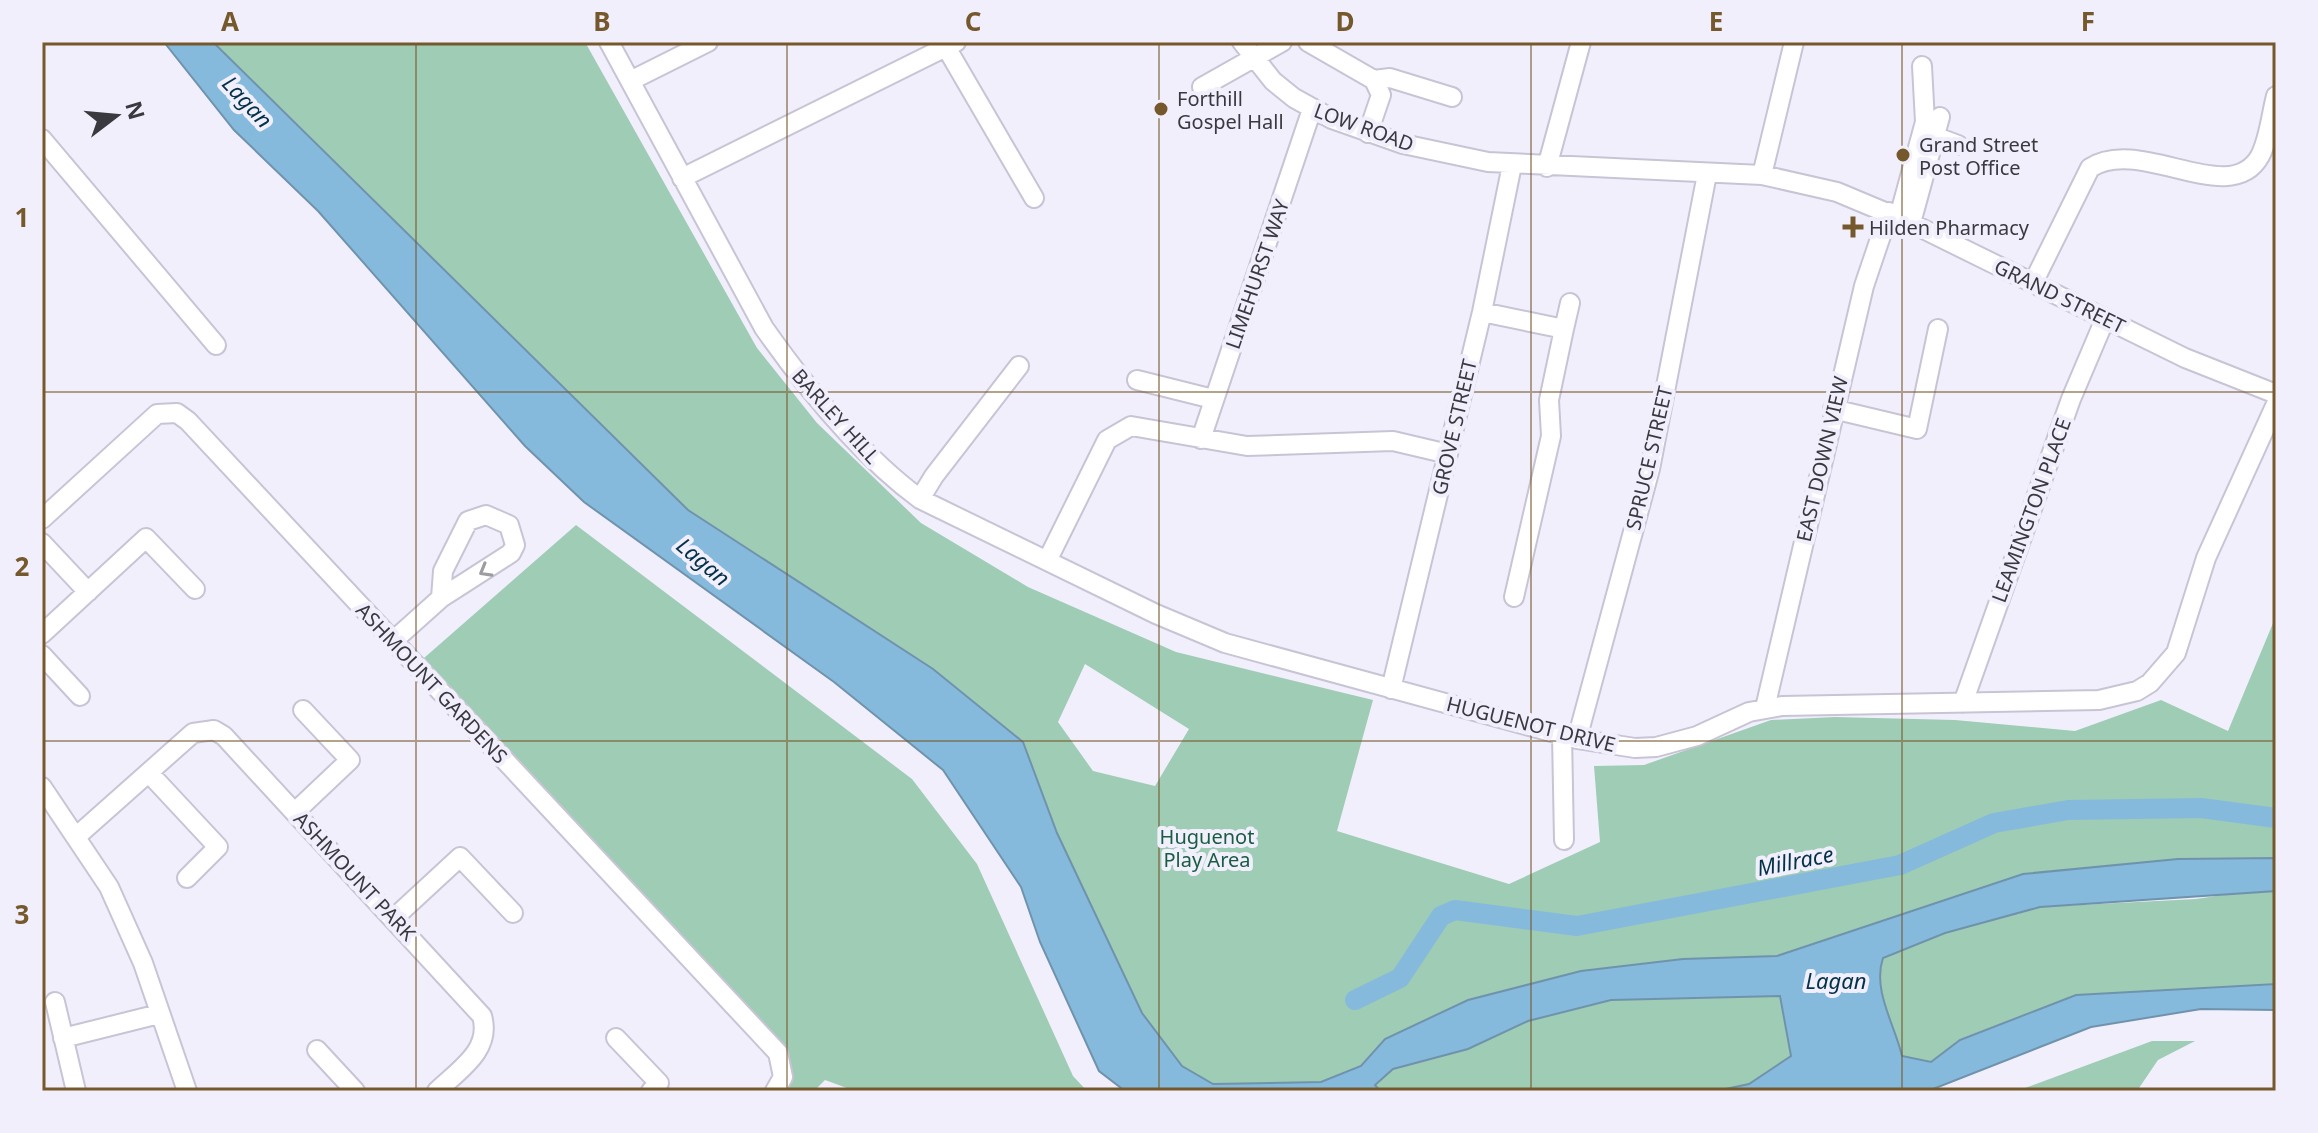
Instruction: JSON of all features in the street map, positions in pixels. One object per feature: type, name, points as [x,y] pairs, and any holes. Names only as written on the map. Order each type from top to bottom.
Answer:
[{"type":"street","name":"BARLEY HILL","points":[[609,42],[764,328],[790,364],[893,479],[920,499]]},
{"type":"street","points":[[632,80],[708,42]]},
{"type":"street","name":"LOW ROAD","points":[[1242,42],[1254,61],[1273,81],[1312,109],[1368,133],[1425,149],[1512,165]]},
{"type":"street","points":[[1202,87],[1254,61],[1282,42]]},
{"type":"street","points":[[1308,42],[1374,80],[1381,95],[1368,133]]},
{"type":"street","points":[[1547,167],[1581,42]]},
{"type":"street","points":[[1762,175],[1794,42]]},
{"type":"street","points":[[682,178],[951,44],[1034,198]]},
{"type":"street","points":[[1899,217],[1925,122],[1922,66]]},
{"type":"street","points":[[1374,80],[1390,78],[1452,97]]},
{"type":"street","points":[[2033,283],[2090,168],[2101,161],[2128,157],[2205,175],[2236,175],[2259,158],[2276,96]]},
{"type":"street","name":"LIMEHURST WAY","points":[[1201,439],[1267,252],[1312,109]]},
{"type":"street","points":[[1899,217],[1940,117]]},
{"type":"street","points":[[1934,136],[1958,145]]},
{"type":"street","points":[[42,139],[216,345]]},
{"type":"street","name":"GRAND STREET","points":[[1512,165],[1762,175],[1812,184],[1899,217],[2105,319],[2251,387],[2276,394]]},
{"type":"street","name":"GROVE STREET","points":[[1391,689],[1482,312],[1512,165]]},
{"type":"street","name":"SPRUCE STREET","points":[[1564,840],[1570,737],[1650,469],[1707,174]]},
{"type":"street","name":"EAST DOWN VIEW","points":[[1765,708],[1864,286],[1899,217]]},
{"type":"street","points":[[1514,597],[1551,436],[1549,400],[1570,303]]},
{"type":"street","points":[[1482,312],[1564,329]]},
{"type":"street","name":"LEAMINGTON PLACE","points":[[1963,703],[2071,399],[2105,319]]},
{"type":"street","points":[[1833,409],[1917,429],[1938,329]]},
{"type":"street","points":[[920,499],[934,476],[1019,366]]},
{"type":"street","points":[[1137,380],[1213,399]]},
{"type":"street","name":"HUGUENOT DRIVE","points":[[920,499],[1213,638],[1570,737],[1612,746],[1656,747],[1697,736],[1765,708],[2099,700],[2119,698],[2150,683],[2176,653],[2206,558],[2276,404]]},
{"type":"street","name":"ASHMOUNT GARDENS","points":[[42,519],[148,420],[157,414],[177,413],[778,1053],[783,1077],[775,1091]]},
{"type":"street","points":[[1047,561],[1107,440],[1118,430],[1144,426],[1247,446],[1393,441],[1448,454]]},
{"type":"street","points":[[393,641],[441,598],[511,553],[515,545],[509,525],[486,515],[468,521],[443,571],[441,598]]},
{"type":"street","points":[[42,634],[146,538],[195,589]]},
{"type":"street","points":[[42,543],[88,592]]},
{"type":"street","points":[[42,655],[80,696]]},
{"type":"street","points":[[295,812],[350,760],[303,710]]},
{"type":"street","name":"ASHMOUNT PARK","points":[[77,836],[193,733],[214,730],[224,736],[475,1005],[486,1027],[480,1049],[437,1091]]},
{"type":"street","points":[[149,773],[218,847],[187,878]]},
{"type":"street","points":[[42,787],[100,872],[133,939],[187,1091]]},
{"type":"street","points":[[394,918],[460,857],[513,913]]},
{"type":"street","points":[[55,1002],[76,1091]]},
{"type":"street","points":[[63,1038],[159,1014]]},
{"type":"street","points":[[616,1038],[659,1083],[651,1091]]},
{"type":"street","points":[[317,1050],[355,1091]]},
{"type":"green space","name":"Huguenot Play Area","points":[[213,42],[585,42],[757,348],[817,423],[921,523],[1028,587],[1176,652],[1373,700],[1337,831],[1509,884],[1600,842],[1594,766],[1644,765],[1771,720],[1835,717],[1955,720],[2075,731],[2161,700],[2228,731],[2276,616],[2276,858],[2178,859],[2023,874],[1777,956],[1683,959],[1581,971],[1468,1000],[1385,1039],[1361,1066],[1321,1082],[1213,1084],[1182,1066],[1142,1013],[1057,833],[1021,740],[933,669],[688,510]],"holes":[[[1085,664],[1189,729],[1155,786],[1093,771],[1058,722]]]},
{"type":"green space","points":[[576,525],[912,779],[977,864],[1073,1076],[1087,1091],[855,1091],[825,1080],[814,1091],[787,1091],[787,1066],[779,1039],[424,658]]},
{"type":"green space","points":[[2263,889],[2276,891],[2276,984],[2076,995],[1960,1039],[1931,1062],[1902,1056],[1883,995],[1883,958],[1945,933],[2040,907],[2196,899]]},
{"type":"green space","points":[[1780,996],[1792,1056],[1749,1084],[1716,1091],[1380,1091],[1375,1085],[1392,1069],[1468,1049],[1528,1021],[1611,1000]]},
{"type":"green space","points":[[2152,1041],[2195,1041],[2158,1060],[2137,1091],[2017,1091]]},
{"type":"water","name":"Lagan","points":[[164,42],[213,42],[688,510],[933,669],[1023,742],[1057,833],[1142,1013],[1182,1066],[1213,1084],[1321,1082],[1361,1066],[1385,1039],[1468,1000],[1581,971],[1683,959],[1777,956],[2023,874],[2178,859],[2276,858],[2276,891],[2040,907],[1945,933],[1883,958],[1880,970],[1882,995],[1902,1056],[1931,1062],[1960,1040],[2076,995],[2276,984],[2276,1010],[2201,1009],[2091,1027],[1928,1091],[1716,1091],[1749,1084],[1791,1056],[1780,996],[1611,1000],[1528,1021],[1468,1049],[1393,1069],[1375,1085],[1380,1091],[1125,1091],[1099,1071],[1040,942],[1021,887],[943,770],[834,682],[584,502],[525,446],[318,211],[234,130]]},
{"type":"waterway","name":"Millrace","points":[[1355,1000],[1400,978],[1441,916],[1455,910],[1577,926],[1900,865],[1994,823],[2068,810],[2201,808],[2276,818]]},
{"type":"place","name":"Forthill Gospel Hall","points":[[1161,109]]},
{"type":"place","name":"Grand Street Post Office","points":[[1903,155]]},
{"type":"place","name":"Hilden Pharmacy","points":[[1853,227]]}]
